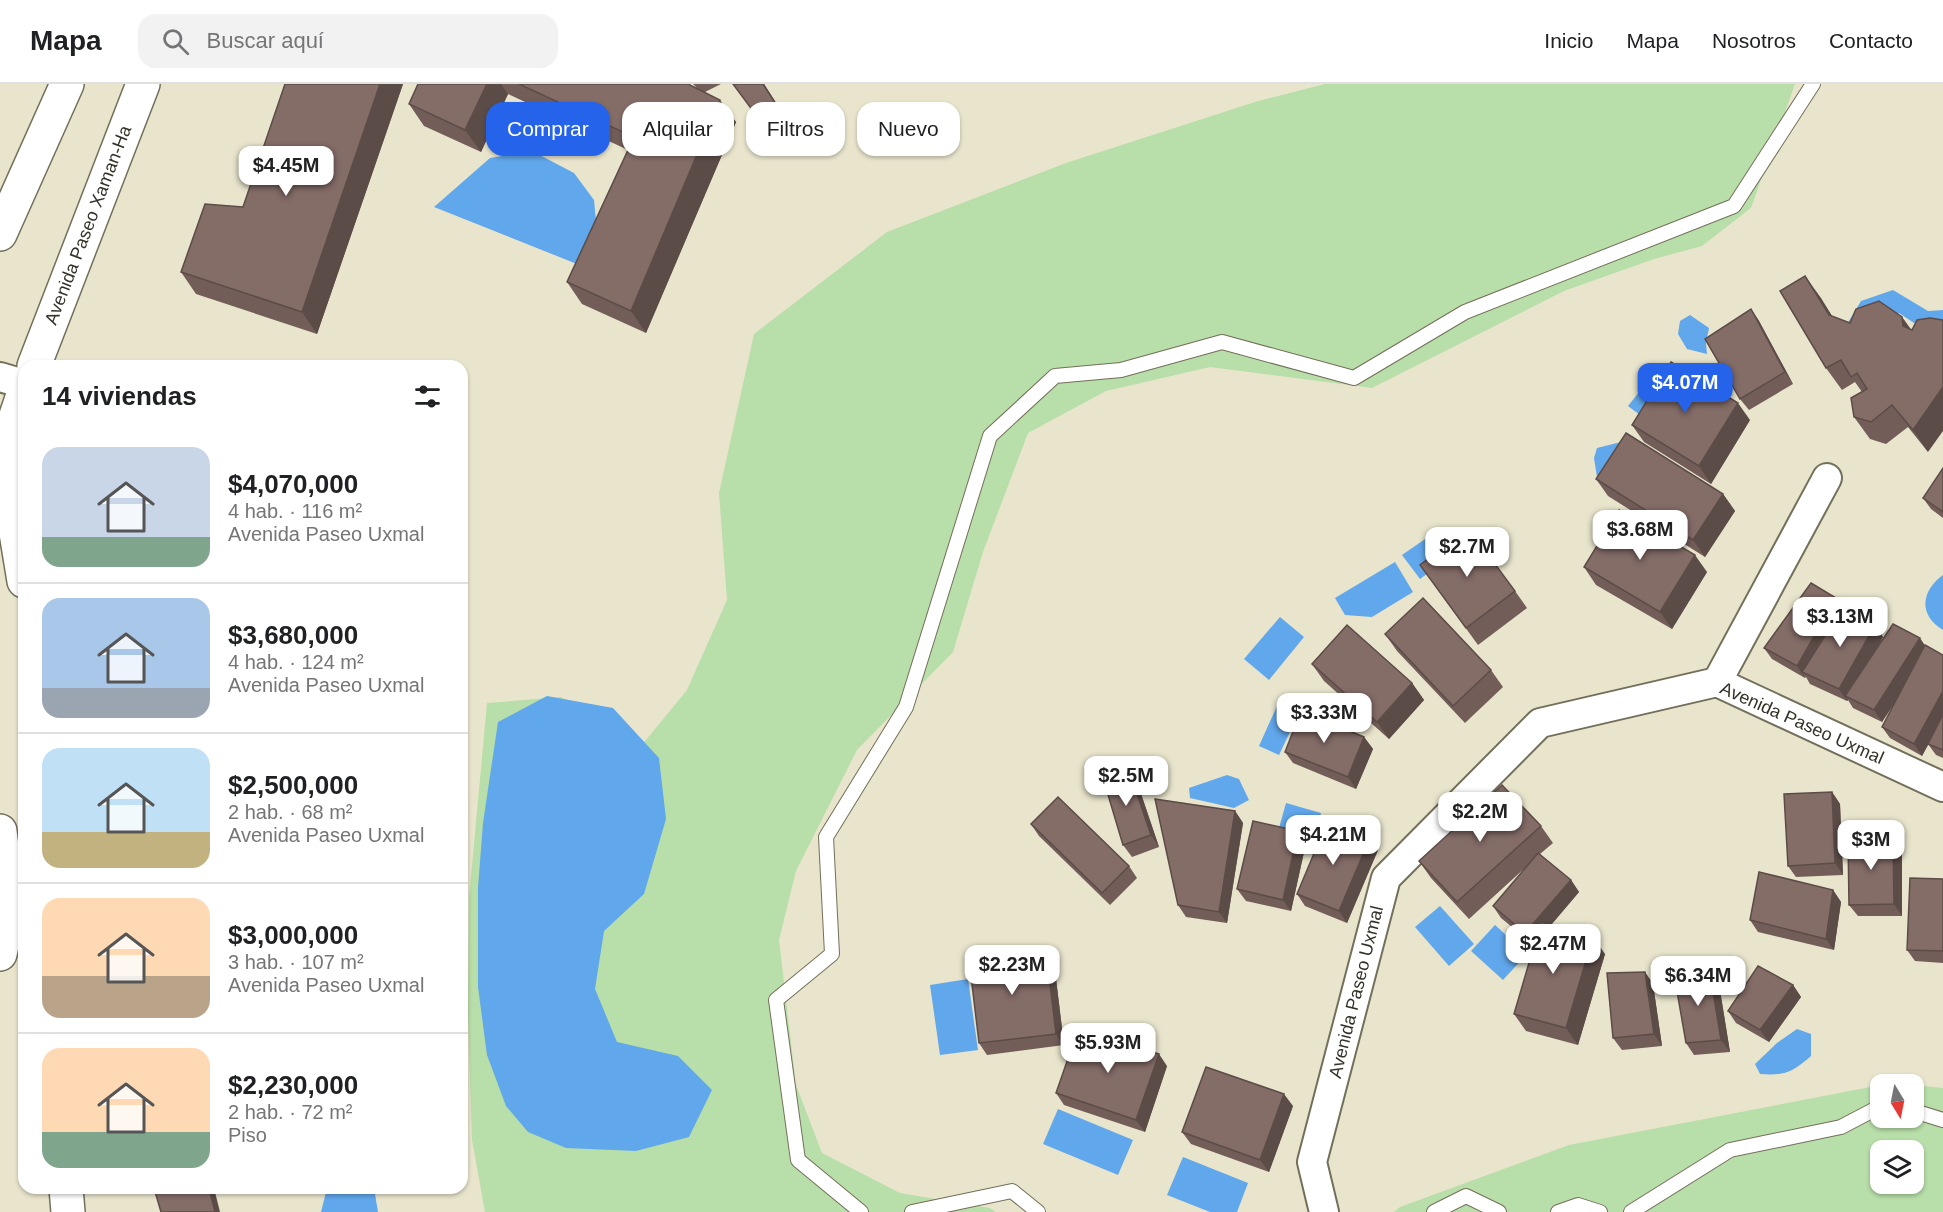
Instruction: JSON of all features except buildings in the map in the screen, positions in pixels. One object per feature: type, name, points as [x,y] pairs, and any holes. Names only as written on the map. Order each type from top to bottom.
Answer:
[{"type":"main road","points":[[0,234],[67,84]]},
{"type":"main road","name":"Avenida Paseo Xaman-Ha","points":[[36,360],[143,84]]},
{"type":"main road","points":[[18,409],[3,453],[18,544]]},
{"type":"main road","points":[[0,831],[16,893],[0,954]]},
{"type":"main road","points":[[66,1194],[68,1212]]},
{"type":"street","points":[[0,377],[18,382]]},
{"type":"street","points":[[1717,682],[1827,478]]},
{"type":"street","name":"Avenida Paseo Uxmal","points":[[1324,1212],[1312,1162],[1386,878],[1540,723],[1717,682],[1943,787]]},
{"type":"lane","points":[[861,1212],[798,1160],[776,1000],[831,954],[826,837],[906,707],[990,436],[1055,376],[1121,370],[1222,342],[1354,378],[1465,312],[1734,206],[1813,84]]},
{"type":"lane","points":[[1631,1212],[1730,1150],[1841,1127],[1870,1112]]},
{"type":"lane","points":[[1924,1114],[1943,1120]]},
{"type":"lane","points":[[912,1212],[1012,1191],[1038,1212]]},
{"type":"lane","points":[[1434,1212],[1466,1196],[1499,1212]]},
{"type":"lane","points":[[1558,1212],[1578,1205],[1600,1212]]},
{"type":"green space","points":[[1325,84],[1795,84],[1751,208],[1702,246],[1654,259],[1564,291],[1372,388],[1210,367],[1106,391],[1028,433],[983,552],[953,652],[857,750],[796,871],[779,940],[796,1085],[822,1153],[900,1193],[990,1208],[996,1212],[485,1212],[472,1140],[468,1016],[469,898],[487,703],[561,697],[641,746],[687,690],[727,600],[719,493],[754,334],[887,232],[1066,163],[1258,101]]},
{"type":"green space","points":[[1924,1086],[1943,1088],[1943,1212],[1394,1212],[1400,1207],[1569,1145],[1870,1087],[1870,1128],[1924,1128]]},
{"type":"water","points":[[542,156],[574,173],[594,200],[598,241],[587,268],[434,207],[490,158]]},
{"type":"water","points":[[1893,290],[1928,311],[1943,310],[1943,331],[1917,325],[1899,313],[1877,321],[1847,324],[1861,301]]},
{"type":"water","points":[[1690,315],[1709,328],[1706,343],[1707,354],[1687,349],[1678,334],[1680,321]]},
{"type":"water","points":[[1655,372],[1670,384],[1644,418],[1628,406]]},
{"type":"water","points":[[1625,441],[1608,483],[1597,477],[1594,458],[1597,448]]},
{"type":"water","points":[[1428,537],[1447,545],[1447,559],[1420,579],[1402,555]]},
{"type":"water","points":[[1395,562],[1413,592],[1372,617],[1345,615],[1335,598]]},
{"type":"water","points":[[1943,575],[1943,630],[1929,617],[1925,603],[1930,588]]},
{"type":"water","points":[[1280,617],[1304,637],[1269,680],[1244,659]]},
{"type":"water","points":[[547,696],[613,708],[659,758],[666,819],[644,894],[604,931],[595,989],[617,1042],[678,1056],[712,1090],[689,1137],[636,1151],[566,1148],[528,1132],[506,1106],[487,1055],[478,987],[478,888],[483,823],[498,722]]},
{"type":"water","points":[[1277,706],[1298,715],[1279,755],[1259,746]]},
{"type":"water","points":[[1227,775],[1239,779],[1249,800],[1234,808],[1190,798],[1189,788]]},
{"type":"water","points":[[1286,803],[1321,813],[1314,837],[1279,828]]},
{"type":"water","points":[[1440,906],[1474,944],[1449,966],[1415,927]]},
{"type":"water","points":[[1495,925],[1527,954],[1503,980],[1471,951]]},
{"type":"water","points":[[968,979],[978,1050],[940,1055],[930,985]]},
{"type":"water","points":[[1797,1029],[1811,1034],[1811,1056],[1788,1072],[1760,1074],[1755,1064],[1777,1043]]},
{"type":"water","points":[[1058,1109],[1133,1140],[1118,1175],[1043,1144]]},
{"type":"water","points":[[1183,1157],[1248,1183],[1237,1212],[1210,1212],[1167,1195]]},
{"type":"water","points":[[326,1194],[375,1194],[378,1212],[321,1212]]}]
